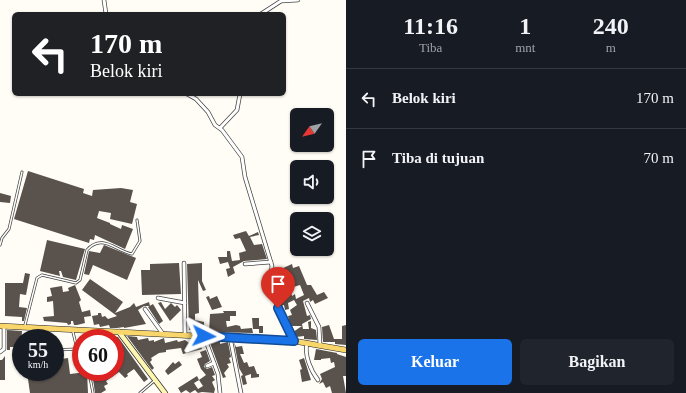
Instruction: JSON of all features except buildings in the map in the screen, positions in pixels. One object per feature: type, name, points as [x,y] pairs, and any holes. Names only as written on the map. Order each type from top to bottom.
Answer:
[{"type":"main road","points":[[2,326],[73,329]]},
{"type":"main road","points":[[124,332],[294,341],[346,350]]},
{"type":"main road","points":[[124,339],[165,393]]},
{"type":"street","points":[[104,0],[106,12]]},
{"type":"street","points":[[264,12],[281,1],[298,0]]},
{"type":"street","points":[[191,96],[196,99],[208,112],[215,125],[220,128],[242,157],[245,177],[272,266],[270,278],[271,292],[294,341]]},
{"type":"street","points":[[220,128],[237,110],[240,96]]},
{"type":"street","points":[[245,264],[271,262]]},
{"type":"street","points":[[184,263],[184,335]]},
{"type":"street","points":[[158,298],[185,303]]},
{"type":"street","points":[[307,303],[318,327],[320,345]]},
{"type":"street","points":[[146,309],[163,334]]},
{"type":"street","points":[[0,352],[4,349],[2,326]]},
{"type":"street","points":[[204,336],[218,374],[220,393]]},
{"type":"street","points":[[230,337],[241,393]]},
{"type":"street","points":[[307,343],[306,350],[310,366],[318,380]]},
{"type":"street","points":[[206,366],[214,363]]},
{"type":"lane","points":[[0,245],[2,238],[9,229],[22,172]]},
{"type":"lane","points":[[25,327],[37,278],[42,275],[76,283],[80,280],[87,250],[100,242],[108,243],[132,254],[140,241],[137,220]]},
{"type":"lane","points":[[91,381],[93,393]]},
{"type":"lane","points":[[140,393],[155,381]]},
{"type":"route","points":[[204,336],[294,341],[278,308]]}]
